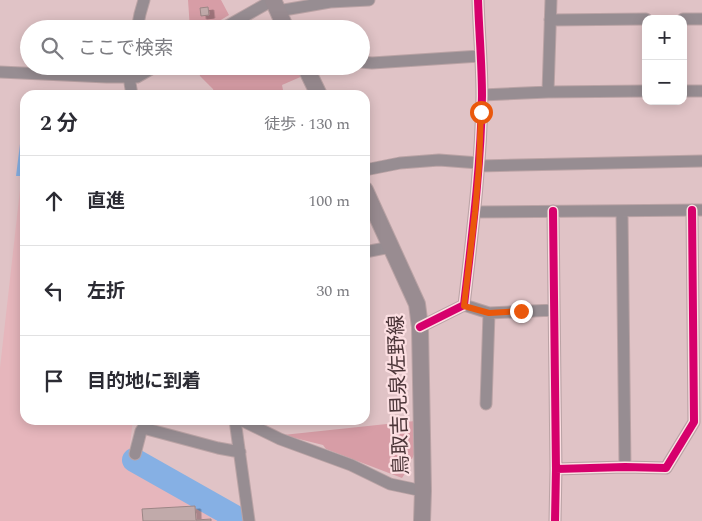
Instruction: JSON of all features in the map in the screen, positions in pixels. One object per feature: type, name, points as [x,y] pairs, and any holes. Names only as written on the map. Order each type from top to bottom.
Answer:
[{"type":"main road","points":[[274,4],[282,20]]},
{"type":"main road","points":[[309,75],[317,90]]},
{"type":"main road","name":"鳥取吉見泉佐野線","points":[[370,210],[391,247],[417,304],[420,327],[422,521]]},
{"type":"street","points":[[139,20],[144,0]]},
{"type":"street","points":[[241,20],[274,4],[369,0]]},
{"type":"street","points":[[464,306],[479,164],[482,94],[478,0]]},
{"type":"street","points":[[548,92],[551,0]]},
{"type":"street","points":[[550,20],[642,19]]},
{"type":"street","points":[[687,19],[702,19]]},
{"type":"street","points":[[370,63],[480,56]]},
{"type":"street","points":[[0,72],[20,72]]},
{"type":"street","points":[[130,75],[132,90]]},
{"type":"street","points":[[482,94],[642,91]]},
{"type":"street","points":[[687,91],[702,91]]},
{"type":"street","points":[[370,169],[400,163],[439,160],[479,164],[702,161]]},
{"type":"street","points":[[475,212],[697,210],[694,422],[666,468],[556,468]]},
{"type":"street","points":[[553,211],[555,521]]},
{"type":"street","points":[[622,211],[625,467]]},
{"type":"street","points":[[370,251],[391,247]]},
{"type":"street","points":[[420,327],[464,306],[489,313],[554,310]]},
{"type":"street","points":[[486,404],[489,313]]},
{"type":"street","points":[[236,425],[249,521]]},
{"type":"street","points":[[252,425],[280,439],[352,465],[390,484],[423,491]]},
{"type":"street","points":[[135,454],[140,431],[143,428],[240,452]]},
{"type":"shaded area","points":[[188,0],[221,0],[229,15],[221,20],[189,20]]},
{"type":"shaded area","points":[[305,75],[282,85],[283,90],[213,90],[200,76]]},
{"type":"shaded area","points":[[20,190],[20,425],[132,425],[128,461],[215,511],[216,521],[0,521],[0,368]]},
{"type":"shaded area","points":[[415,421],[415,452],[412,459],[406,457],[402,471],[406,472],[402,478],[326,449],[323,445],[283,435]]},
{"type":"water","points":[[20,144],[20,176],[16,176]]},
{"type":"building","points":[[208,7],[209,15],[201,16],[200,8]]},
{"type":"building","points":[[195,506],[196,520],[211,519],[211,521],[143,521],[142,509]]},
{"type":"waterway","points":[[134,460],[242,521]]},
{"type":"cycle path","points":[[420,327],[464,305],[480,148],[482,84],[478,0]]},
{"type":"cycle path","points":[[556,469],[666,468],[694,422],[692,210]]},
{"type":"cycle path","points":[[553,211],[555,521]]},
{"type":"route","points":[[481,112],[475,212],[464,306],[489,313],[521,311]]}]
